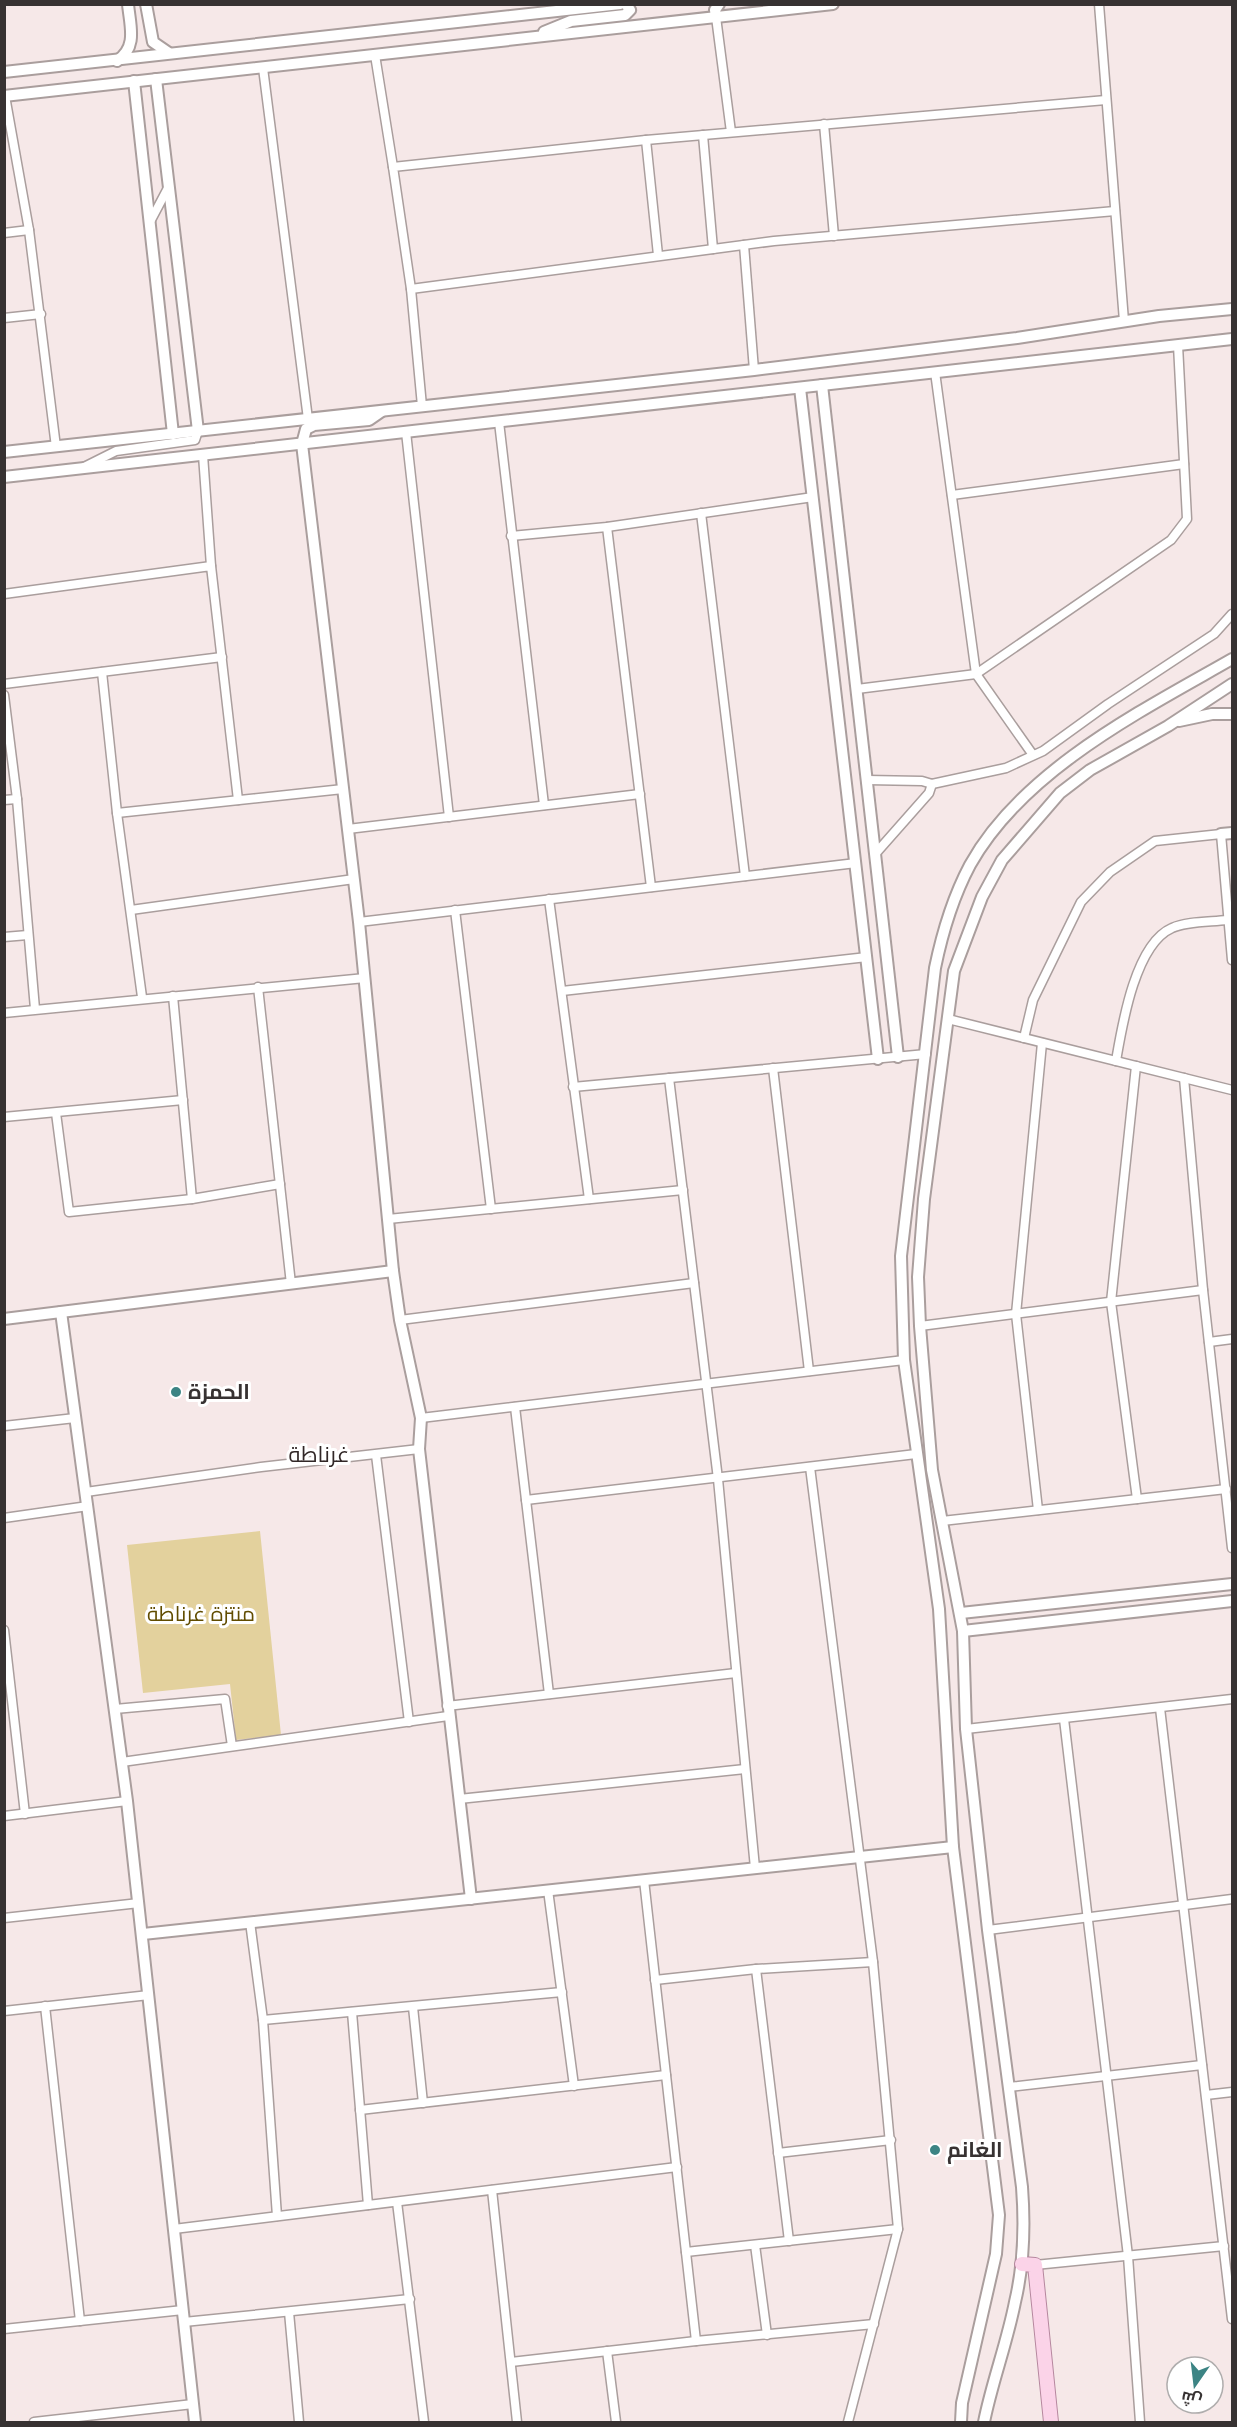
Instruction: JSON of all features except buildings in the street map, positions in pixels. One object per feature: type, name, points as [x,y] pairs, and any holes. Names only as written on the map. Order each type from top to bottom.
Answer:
[{"type":"main road","points":[[1028,2264],[1050,2422]]},
{"type":"street","points":[[116,61],[130,50],[128,4]]},
{"type":"street","points":[[146,4],[148,25],[153,42],[172,54]]},
{"type":"street","points":[[4,72],[582,6],[620,4]]},
{"type":"street","points":[[530,37],[571,21],[625,15],[630,10],[626,4]]},
{"type":"street","points":[[719,4],[715,10],[731,132]]},
{"type":"street","points":[[56,447],[29,230],[5,96],[833,4]]},
{"type":"street","points":[[1099,4],[1124,321]]},
{"type":"street","points":[[130,26],[140,36],[145,35],[148,25]]},
{"type":"street","points":[[375,55],[411,289],[422,406]]},
{"type":"street","points":[[263,68],[308,419]]},
{"type":"street","points":[[81,468],[116,451],[195,440],[198,431],[156,79]]},
{"type":"street","points":[[134,81],[152,220],[174,434]]},
{"type":"street","points":[[393,167],[731,132],[1106,100]]},
{"type":"street","points":[[824,124],[834,236]]},
{"type":"street","points":[[703,135],[713,249]]},
{"type":"street","points":[[646,140],[658,255]]},
{"type":"street","points":[[152,220],[170,186]]},
{"type":"street","points":[[411,289],[744,245],[1115,211]]},
{"type":"street","points":[[4,233],[29,230]]},
{"type":"street","points":[[744,245],[754,370]]},
{"type":"street","points":[[4,452],[754,370],[1017,338],[1124,321],[1233,309]]},
{"type":"street","points":[[4,318],[41,314]]},
{"type":"street","points":[[4,477],[1233,339]]},
{"type":"street","points":[[857,689],[976,674],[1171,540],[1187,519],[1178,345]]},
{"type":"street","points":[[935,372],[976,674],[1033,755]]},
{"type":"street","points":[[822,385],[898,1057]]},
{"type":"street","points":[[800,388],[878,1059]]},
{"type":"street","points":[[382,411],[369,420],[314,425],[306,429],[302,444],[359,922],[393,1271],[400,1320],[421,1418],[419,1449],[471,1899]]},
{"type":"street","points":[[499,422],[544,805]]},
{"type":"street","points":[[406,432],[448,817]]},
{"type":"street","points":[[203,455],[211,566],[238,800]]},
{"type":"street","points":[[952,495],[1184,464]]},
{"type":"street","points":[[511,536],[608,527],[813,497]]},
{"type":"street","points":[[701,513],[745,876]]},
{"type":"street","points":[[608,527],[651,887]]},
{"type":"street","points":[[4,594],[211,566]]},
{"type":"street","points":[[867,780],[922,781],[932,784],[1006,768],[1033,755],[1214,634],[1233,614]]},
{"type":"street","points":[[4,684],[222,657]]},
{"type":"street","points":[[961,2422],[962,2403],[996,2254],[999,2215],[953,1847],[941,1633],[924,1492],[916,1454],[904,1360],[901,1256],[935,968],[942,934],[970,866],[989,837],[1017,805],[1083,748],[1233,659]]},
{"type":"street","points":[[102,672],[117,813],[142,997]]},
{"type":"street","points":[[984,2422],[993,2381],[1028,2264],[1022,2187],[988,1930],[966,1729],[961,1613],[942,1521],[939,1493],[932,1470],[920,1326],[918,1277],[924,1199],[954,971],[982,897],[1002,860],[1060,793],[1090,770],[1168,726],[1233,684]]},
{"type":"street","points":[[4,695],[17,799],[35,1009]]},
{"type":"street","points":[[1168,726],[1212,714],[1233,714]]},
{"type":"street","points":[[876,854],[929,793],[932,784]]},
{"type":"street","points":[[117,813],[343,789]]},
{"type":"street","points":[[348,829],[640,794]]},
{"type":"street","points":[[4,800],[17,799]]},
{"type":"street","points":[[1024,1038],[1033,1000],[1081,902],[1110,872],[1155,841],[1233,833]]},
{"type":"street","points":[[1221,834],[1227,920],[1233,960]]},
{"type":"street","points":[[359,922],[856,863]]},
{"type":"street","points":[[131,910],[354,879]]},
{"type":"street","points":[[549,899],[589,1199]]},
{"type":"street","points":[[455,910],[491,1209]]},
{"type":"street","points":[[1116,1061],[1123,1020],[1135,977],[1158,938],[1173,927],[1227,920]]},
{"type":"street","points":[[4,938],[28,935]]},
{"type":"street","points":[[562,991],[867,957]]},
{"type":"street","points":[[4,1013],[142,997],[364,978]]},
{"type":"street","points":[[258,987],[291,1284]]},
{"type":"street","points":[[173,996],[192,1199]]},
{"type":"street","points":[[948,1019],[1233,1090]]},
{"type":"street","points":[[1038,1510],[1016,1314],[1042,1043]]},
{"type":"street","points":[[573,1087],[926,1054]]},
{"type":"street","points":[[1136,1066],[1111,1302],[1137,1499]]},
{"type":"street","points":[[773,1068],[809,1371]]},
{"type":"street","points":[[669,1078],[718,1479],[755,1868]]},
{"type":"street","points":[[1184,1078],[1203,1290],[1233,1548]]},
{"type":"street","points":[[4,1117],[183,1100]]},
{"type":"street","points":[[56,1113],[69,1212],[192,1199],[280,1184]]},
{"type":"street","points":[[388,1219],[683,1190]]},
{"type":"street","points":[[4,1318],[393,1271]]},
{"type":"street","points":[[400,1320],[694,1282]]},
{"type":"street","points":[[920,1326],[1203,1290]]},
{"type":"street","points":[[61,1312],[127,1801],[195,2422]]},
{"type":"street","points":[[1209,1342],[1233,1339]]},
{"type":"street","points":[[421,1418],[904,1360]]},
{"type":"street","points":[[515,1407],[549,1694]]},
{"type":"street","points":[[4,1426],[75,1418]]},
{"type":"street","points":[[86,1492],[261,1467],[419,1449]]},
{"type":"street","points":[[526,1500],[916,1454]]},
{"type":"street","points":[[376,1455],[409,1722]]},
{"type":"street","points":[[810,1467],[873,1962],[891,2140],[897,2229],[848,2422]]},
{"type":"street","points":[[942,1521],[1226,1489]]},
{"type":"street","points":[[4,1518],[88,1506]]},
{"type":"street","points":[[961,1613],[1233,1584]]},
{"type":"street","points":[[963,1631],[1233,1601]]},
{"type":"street","points":[[4,1630],[25,1814]]},
{"type":"street","points":[[122,1762],[409,1722],[448,1711],[549,1694],[736,1673]]},
{"type":"street","points":[[115,1708],[225,1699],[232,1746]]},
{"type":"street","points":[[966,1729],[1233,1699]]},
{"type":"street","points":[[1160,1708],[1233,2319]]},
{"type":"street","points":[[1064,1719],[1128,2256],[1140,2422]]},
{"type":"street","points":[[459,1799],[745,1768]]},
{"type":"street","points":[[4,1816],[127,1801]]},
{"type":"street","points":[[143,1934],[953,1847]]},
{"type":"street","points":[[644,1880],[696,2341]]},
{"type":"street","points":[[548,1890],[574,2086]]},
{"type":"street","points":[[988,1930],[1233,1899]]},
{"type":"street","points":[[4,1918],[139,1903]]},
{"type":"street","points":[[250,1922],[263,2020],[277,2216]]},
{"type":"street","points":[[655,1980],[756,1969],[873,1962]]},
{"type":"street","points":[[756,1969],[789,2241]]},
{"type":"street","points":[[263,2020],[562,1992]]},
{"type":"street","points":[[4,2011],[149,1995]]},
{"type":"street","points":[[45,2006],[80,2321]]},
{"type":"street","points":[[413,2007],[423,2103]]},
{"type":"street","points":[[352,2012],[368,2205]]},
{"type":"street","points":[[1009,2087],[1202,2065]]},
{"type":"street","points":[[360,2110],[666,2075]]},
{"type":"street","points":[[1206,2095],[1233,2092]]},
{"type":"street","points":[[778,2152],[891,2140]]},
{"type":"street","points":[[174,2229],[677,2167]]},
{"type":"street","points":[[492,2190],[518,2422]]},
{"type":"street","points":[[397,2202],[424,2422]]},
{"type":"street","points":[[686,2252],[897,2229]]},
{"type":"street","points":[[755,2245],[767,2335]]},
{"type":"street","points":[[1028,2264],[1224,2246]]},
{"type":"street","points":[[184,2322],[410,2300]]},
{"type":"street","points":[[4,2329],[183,2310]]},
{"type":"street","points":[[289,2313],[299,2422]]},
{"type":"street","points":[[511,2362],[874,2324]]},
{"type":"street","points":[[607,2351],[616,2422]]},
{"type":"street","points":[[34,2422],[91,2420],[193,2404]]},
{"type":"green space","name":"منتزة غرناطة","points":[[260,1531],[281,1735],[236,1740],[230,1684],[143,1693],[127,1545]]},
{"type":"place","name":"الحمزة","points":[[176,1392]]},
{"type":"place","name":"الغانم","points":[[935,2150]]},
{"type":"district","name":"غرناطة","points":[[319,1454]]}]
